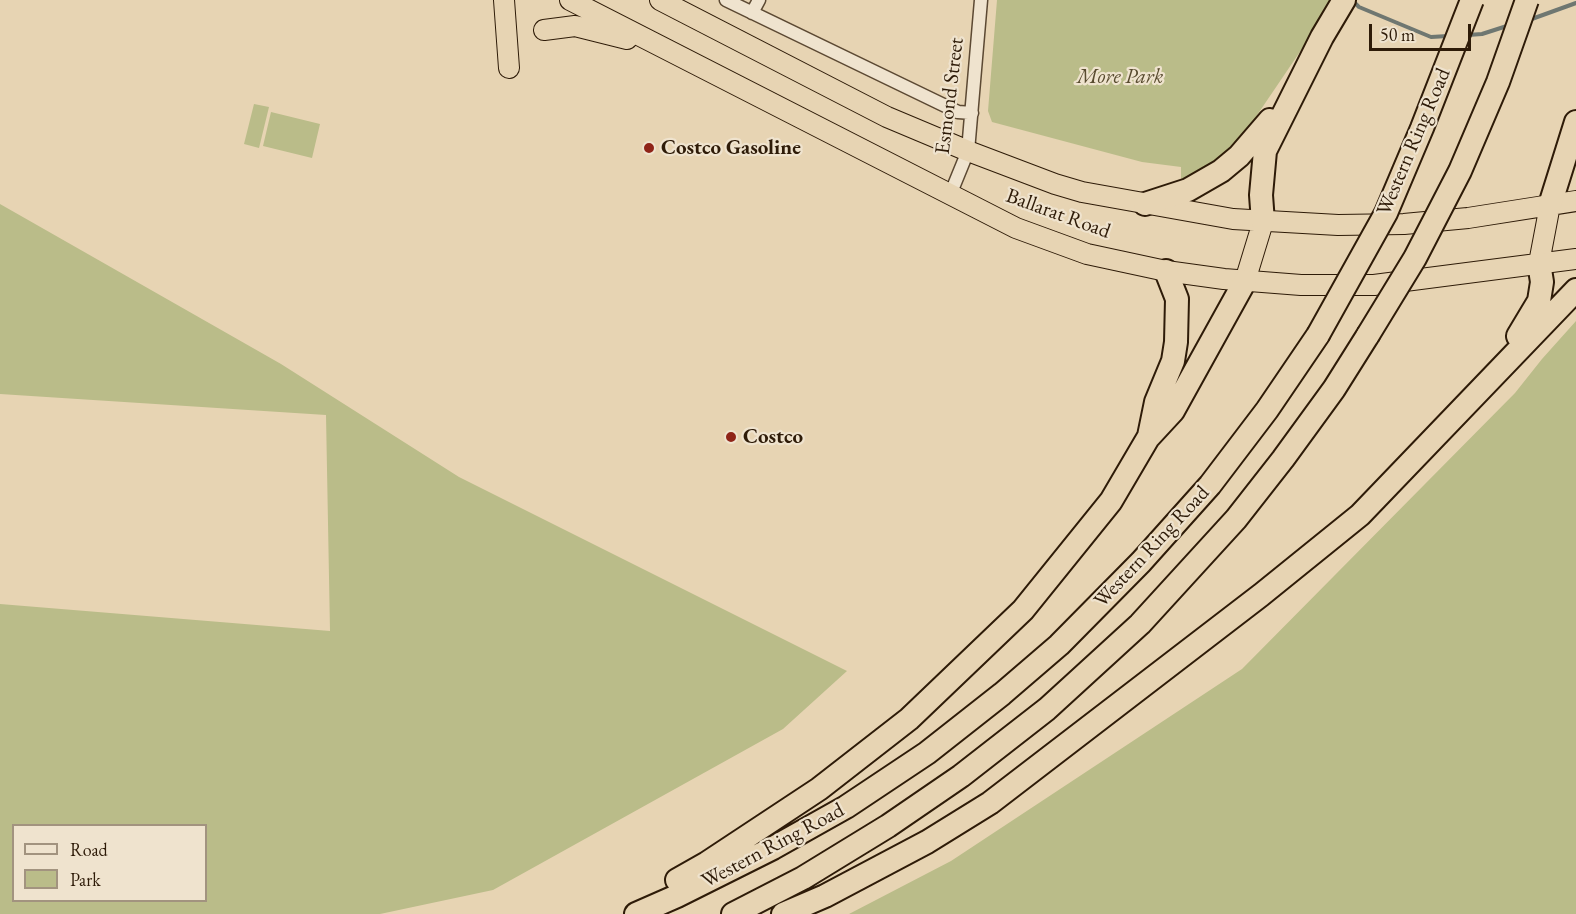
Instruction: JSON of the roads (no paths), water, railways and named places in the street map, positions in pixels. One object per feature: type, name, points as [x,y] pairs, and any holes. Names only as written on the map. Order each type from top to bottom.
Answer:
[{"type":"highway","points":[[504,0],[509,68]]},
{"type":"highway","name":"Ballarat Road","points":[[570,0],[1016,228],[1087,254],[1166,271],[1301,285],[1374,285],[1576,259]]},
{"type":"highway","name":"Ballarat Road","points":[[660,0],[887,117],[968,151],[1064,187],[1233,219],[1338,225],[1404,224],[1468,218],[1576,201]]},
{"type":"highway","points":[[618,914],[707,863],[819,789],[909,719],[1023,610],[1111,501],[1148,438],[1173,411],[1245,281],[1263,222],[1261,195],[1265,151],[1322,37],[1344,0]]},
{"type":"highway","name":"Western Ring Road","points":[[636,914],[773,848],[846,807],[927,753],[1002,694],[1068,636],[1141,562],[1210,485],[1267,410],[1318,335],[1386,213],[1472,0]]},
{"type":"highway","name":"Western Ring Road","points":[[733,914],[803,878],[888,826],[961,776],[1047,709],[1140,624],[1236,519],[1334,389],[1415,258],[1460,171],[1498,82],[1527,0]]},
{"type":"highway","points":[[544,30],[582,27],[673,52]]},
{"type":"highway","points":[[1145,204],[1188,190],[1221,171],[1239,156],[1264,128],[1300,80]]},
{"type":"highway","points":[[1489,379],[1539,301],[1542,282],[1539,263],[1551,205],[1576,122]]},
{"type":"highway","points":[[1148,438],[1156,402],[1173,361],[1176,342],[1177,299],[1166,271]]},
{"type":"highway","points":[[783,914],[825,896],[927,842],[990,803],[1252,602],[1360,515],[1576,290]]},
{"type":"street","points":[[726,0],[958,112],[972,114]]},
{"type":"street","points":[[752,13],[759,0]]},
{"type":"street","name":"Esmond Street","points":[[950,195],[968,151],[981,0]]},
{"type":"waterway","points":[[1352,0],[1359,7],[1431,37],[1448,36]]},
{"type":"waterway","points":[[1529,20],[1576,3]]},
{"type":"waterway","points":[[1468,35],[1482,34],[1510,25]]},
{"type":"place","name":"Costco Gasoline","points":[[649,148]]},
{"type":"place","name":"Costco","points":[[731,437]]},
{"type":"park label","name":"More Park","points":[[1120,77]]}]
